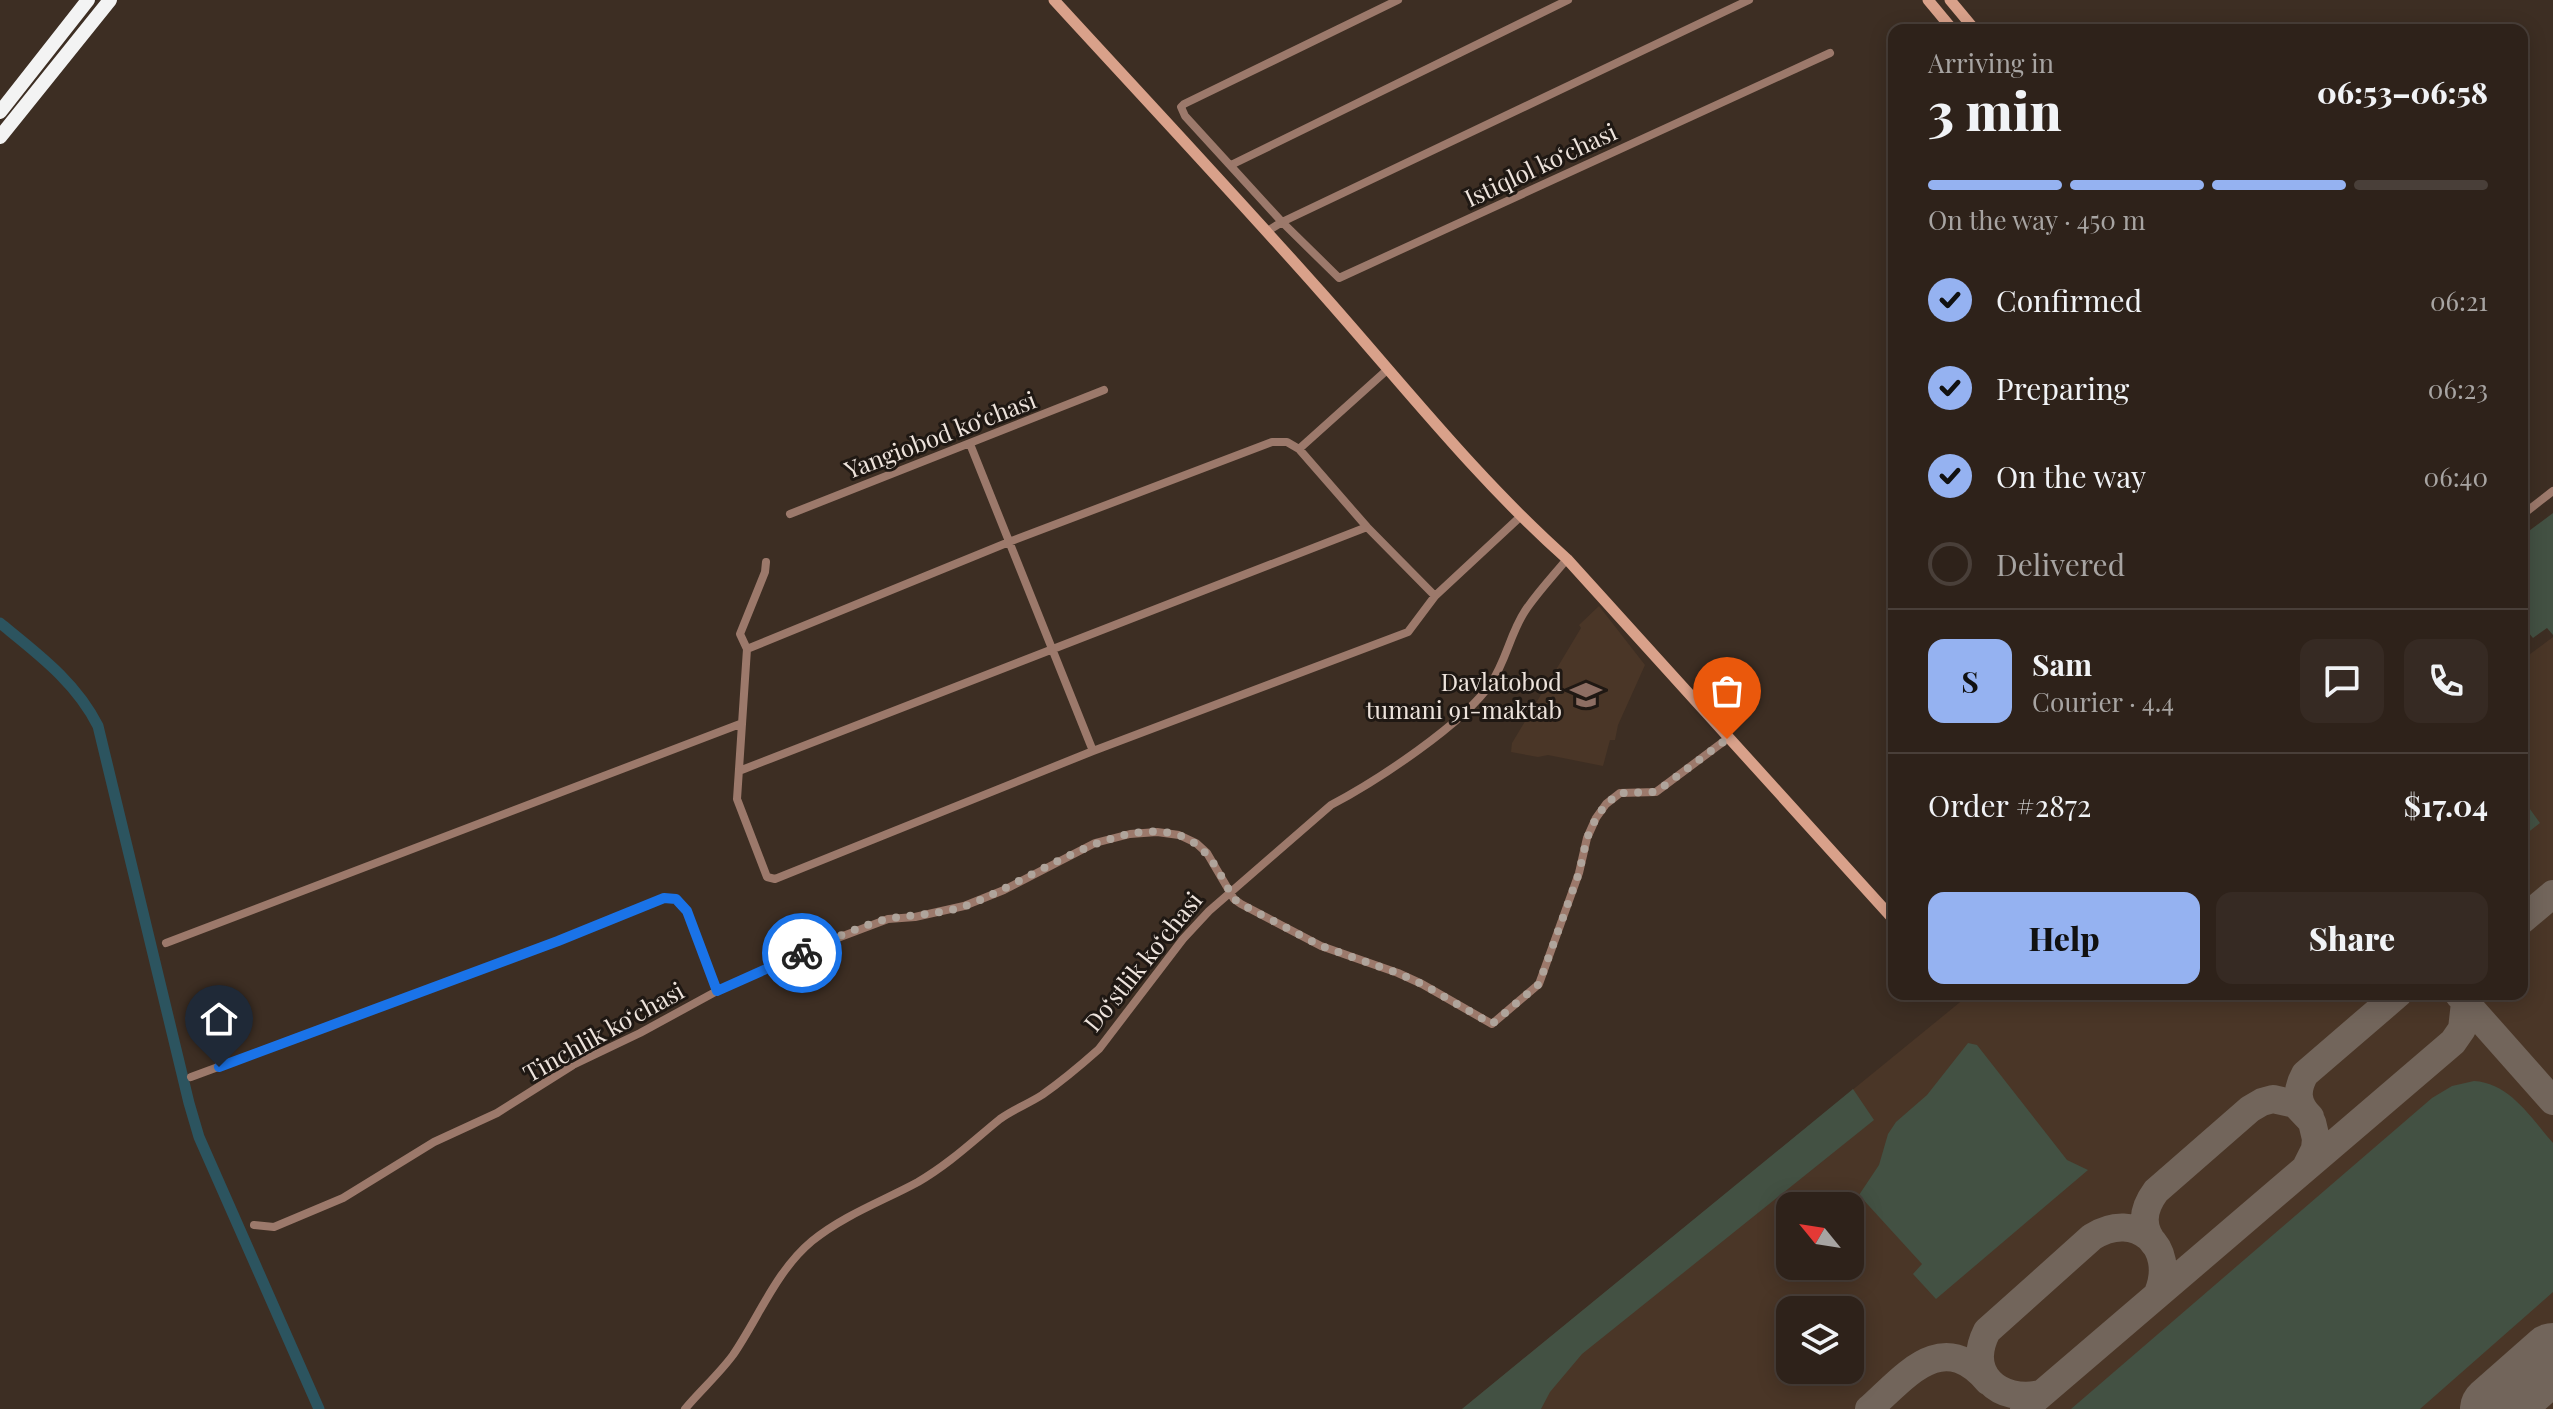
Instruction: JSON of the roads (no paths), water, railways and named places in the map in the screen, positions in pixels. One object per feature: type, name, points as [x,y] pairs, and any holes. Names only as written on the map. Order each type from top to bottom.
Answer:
[{"type":"highway","points":[[0,112],[88,0]]},
{"type":"highway","points":[[0,137],[110,0]]},
{"type":"street","points":[[1054,0],[1520,517],[1567,559],[1888,913]]},
{"type":"street","name":"Istiqlol koʻchasi","points":[[1398,0],[1181,107],[1185,116],[1282,222],[1339,278],[1830,53]]},
{"type":"street","points":[[1231,165],[1568,0]]},
{"type":"street","points":[[1266,232],[1749,0]]},
{"type":"street","points":[[1928,0],[1948,24]]},
{"type":"street","points":[[1950,0],[1970,24]]},
{"type":"street","points":[[1299,449],[1387,370]]},
{"type":"street","name":"Yangiobod koʻchasi","points":[[790,514],[1104,390]]},
{"type":"street","points":[[747,649],[1009,542],[1272,442],[1287,442],[1299,449],[1367,527],[1435,596]]},
{"type":"street","points":[[970,444],[1093,751]]},
{"type":"street","points":[[2528,510],[2553,491]]},
{"type":"street","points":[[766,562],[765,572],[740,634],[747,649],[737,799],[765,873],[771,879],[1093,751],[1408,632],[1435,596],[1520,517]]},
{"type":"street","points":[[739,771],[1367,527]]},
{"type":"street","name":"Doʻstlik koʻchasi","points":[[685,1409],[730,1358],[776,1282],[802,1251],[838,1224],[918,1182],[960,1155],[999,1120],[1042,1095],[1084,1062],[1099,1049],[1183,939],[1230,892],[1331,805],[1433,738],[1473,704],[1497,673],[1524,612],[1567,559]]},
{"type":"street","points":[[166,943],[740,724]]},
{"type":"street","points":[[1230,892],[1241,904],[1308,940],[1398,973],[1492,1024],[1539,984],[1579,873],[1587,838],[1606,804],[1620,793],[1656,792],[1727,739]]},
{"type":"street","name":"Tinchlik koʻchasi","points":[[254,1225],[274,1227],[343,1198],[434,1142],[497,1113],[573,1065],[717,991],[888,919],[915,917],[964,906],[1004,890],[1095,843],[1130,834],[1157,832],[1179,835],[1196,843],[1207,853],[1230,892]]},
{"type":"street","points":[[191,1077],[558,941],[664,898],[676,899],[687,911],[717,991]]},
{"type":"waterway","points":[[0,623],[67,682],[98,726],[199,1137],[319,1409]]},
{"type":"place","name":"Davlatobod tumani 91-maktab","points":[[1586,695]]}]
